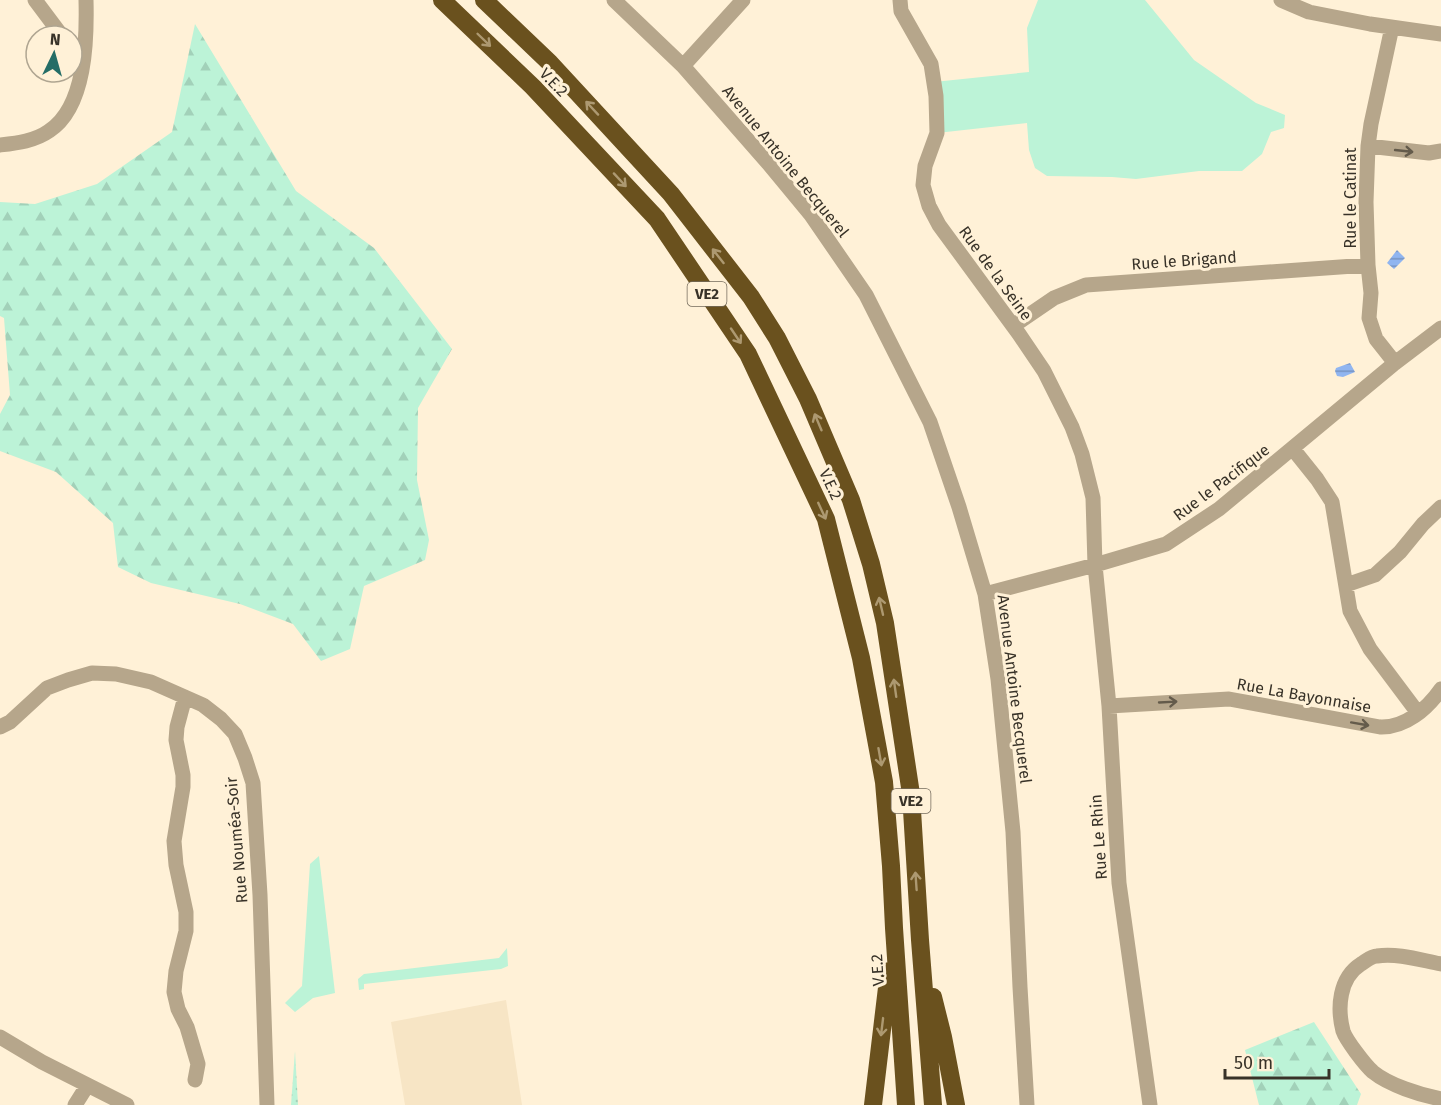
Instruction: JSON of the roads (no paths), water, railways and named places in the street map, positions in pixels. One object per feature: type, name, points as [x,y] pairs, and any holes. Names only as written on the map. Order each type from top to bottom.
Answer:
[{"type":"highway","name":"V.E.2","points":[[442,0],[533,87],[657,219],[748,354],[826,519],[861,658],[884,782],[906,1105]]},
{"type":"highway","name":"V.E.2","points":[[484,0],[550,63],[671,194],[751,297],[777,338],[808,399],[850,500],[871,564],[885,623],[911,794],[933,1105]]},
{"type":"highway","points":[[873,1105],[894,928]]},
{"type":"highway","points":[[920,940],[956,1105]]},
{"type":"street","points":[[35,0],[53,24]]},
{"type":"street","points":[[84,53],[86,0]]},
{"type":"street","name":"Avenue Antoine Becquerel","points":[[614,0],[683,66],[812,215],[866,295],[930,422],[960,507],[985,594],[998,679],[1013,832],[1027,1105]]},
{"type":"street","points":[[683,66],[742,0]]},
{"type":"street","name":"Rue de la Seine","points":[[900,0],[901,11],[931,64],[936,96],[937,133],[925,166],[923,185],[928,206],[939,225],[1044,371],[1069,420],[1082,454],[1093,498],[1095,565]]},
{"type":"street","points":[[1281,0],[1310,12],[1441,34]]},
{"type":"street","name":"Rue le Catinat","points":[[1392,27],[1371,124],[1366,202],[1371,293],[1369,318],[1376,339],[1395,363]]},
{"type":"street","points":[[0,145],[22,142],[52,130],[69,109],[79,84]]},
{"type":"street","points":[[1368,146],[1429,153],[1441,151]]},
{"type":"street","name":"Rue le Brigand","points":[[1013,326],[1054,298],[1086,285],[1368,265]]},
{"type":"street","name":"Rue le Pacifique","points":[[985,594],[1166,544],[1220,509],[1395,363],[1441,328]]},
{"type":"street","points":[[1293,449],[1332,502],[1350,611],[1370,649],[1418,713]]},
{"type":"street","points":[[1346,585],[1375,575],[1400,552],[1441,507]]},
{"type":"street","name":"Rue Le Rhin","points":[[1095,565],[1109,706],[1119,883],[1150,1105]]},
{"type":"street","name":"Rue Nouméa-Soir","points":[[0,727],[10,722],[48,688],[92,673],[116,674],[151,682],[203,705],[235,734],[253,783],[260,895],[267,1105]]},
{"type":"street","name":"Rue La Bayonnaise","points":[[1109,706],[1228,699],[1392,728],[1418,713],[1434,700],[1441,689]]},
{"type":"street","points":[[185,697],[176,740],[183,787],[174,841],[176,865],[186,912],[186,931],[176,971],[174,992],[198,1064],[195,1080]]},
{"type":"street","points":[[1441,964],[1404,957],[1375,956],[1354,968],[1342,989],[1340,1009],[1344,1033],[1355,1051],[1372,1071],[1398,1086],[1441,1099]]},
{"type":"street","points":[[0,1037],[42,1062],[127,1105]]},
{"type":"street","points":[[75,1105],[87,1086]]},
{"type":"water","points":[[1397,250],[1405,258],[1394,269],[1387,263]]},
{"type":"water","points":[[1350,363],[1355,372],[1343,377],[1337,376],[1336,368]]}]
